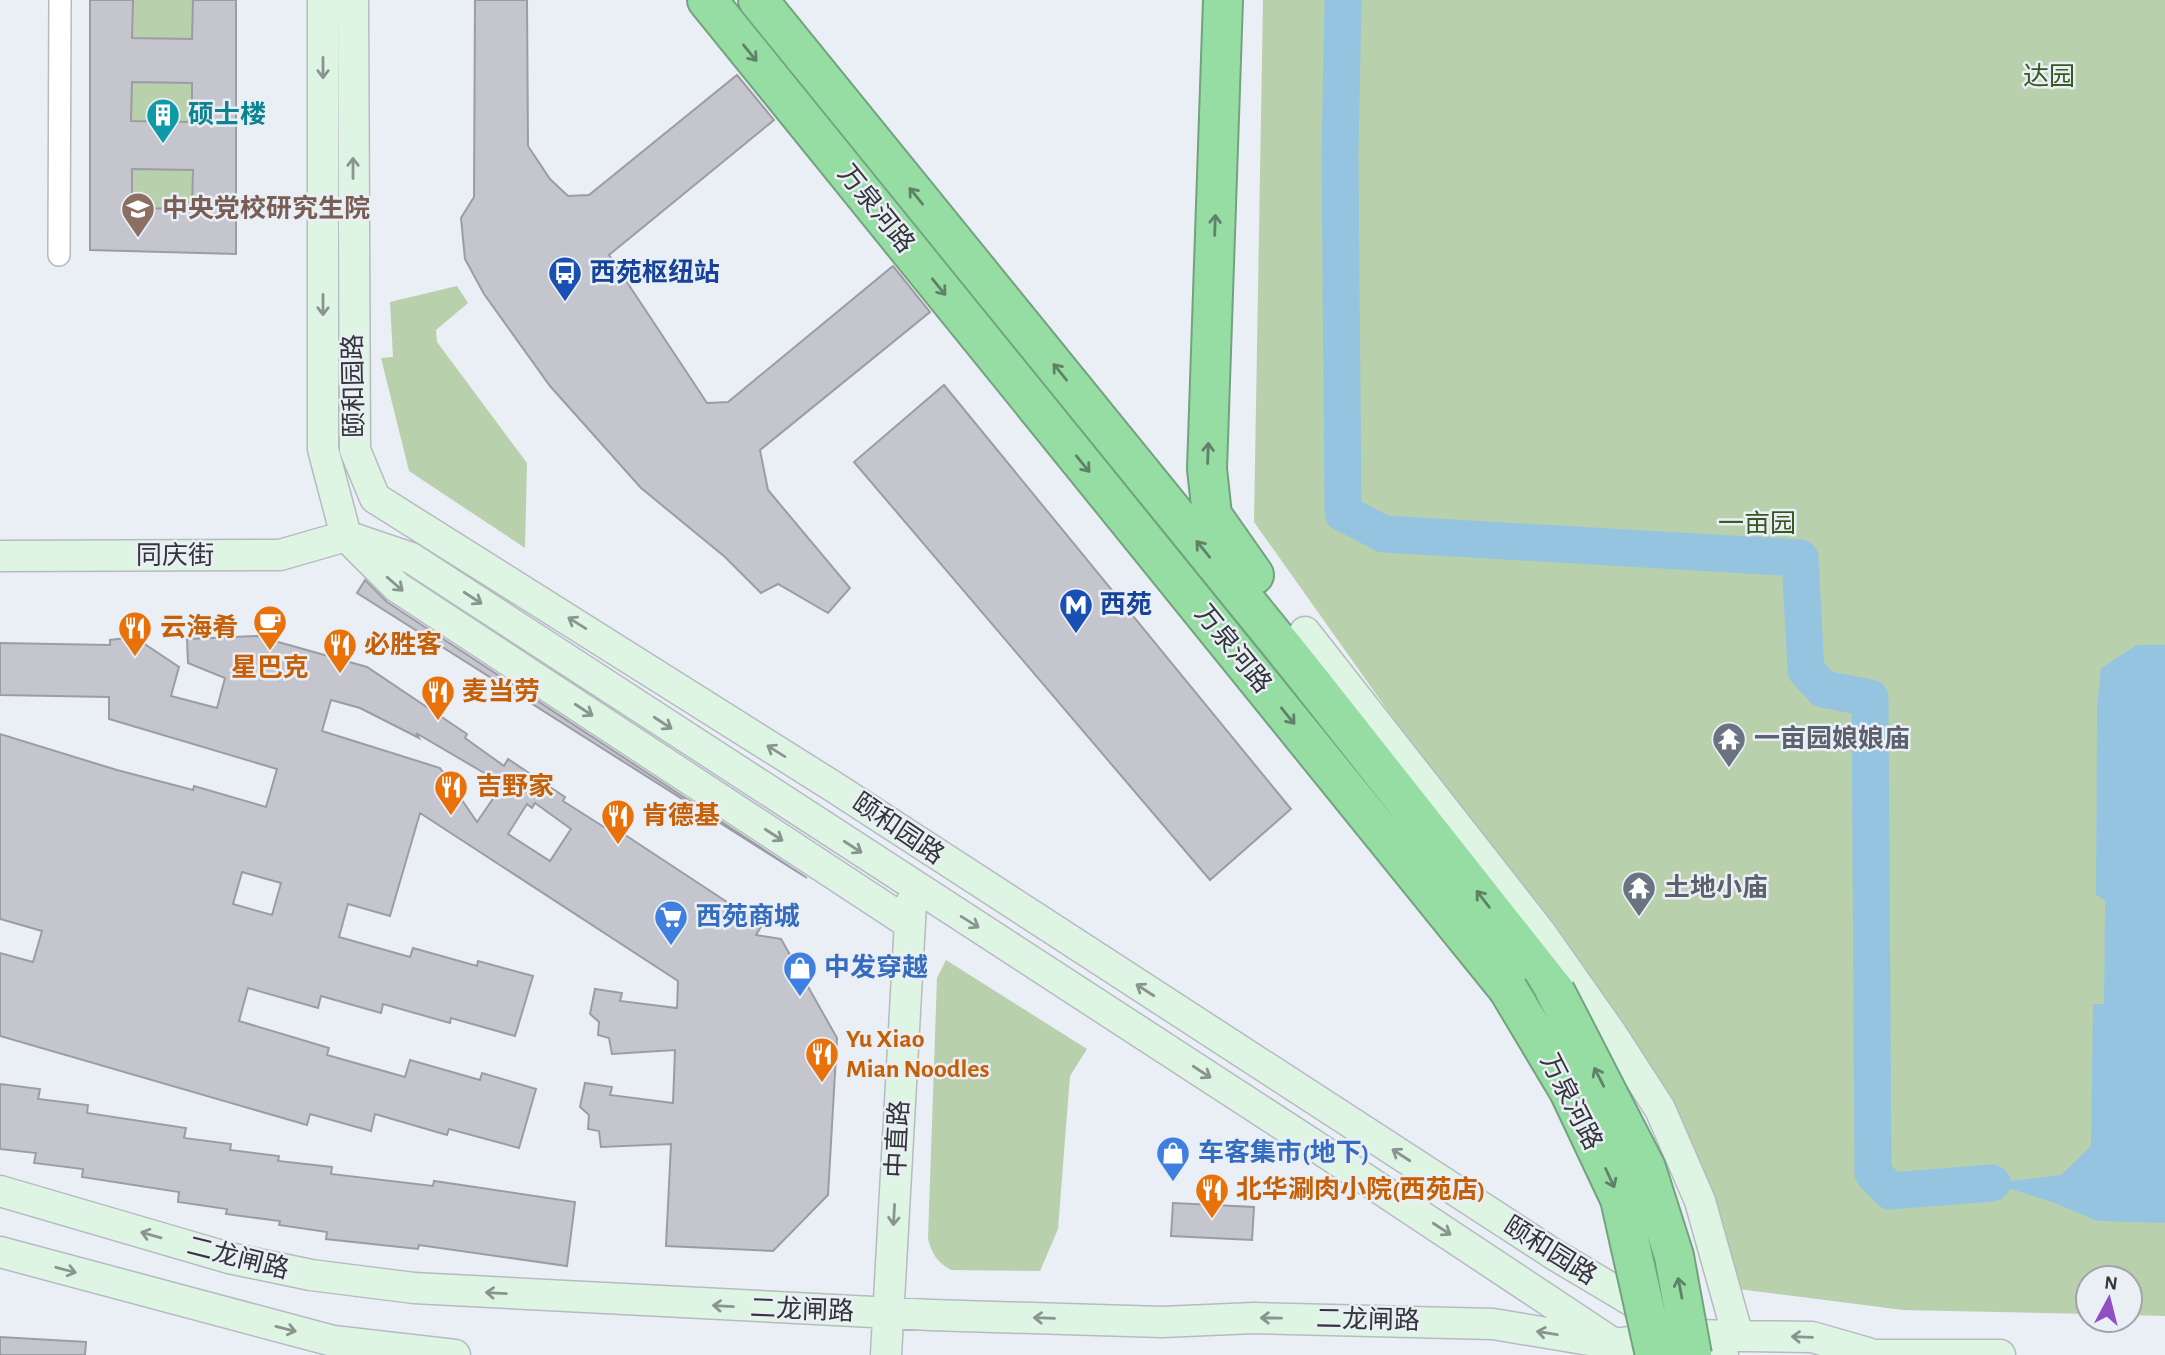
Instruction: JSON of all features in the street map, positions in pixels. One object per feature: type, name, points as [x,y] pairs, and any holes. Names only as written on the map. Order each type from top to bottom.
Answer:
[{"type":"highway","name":"万泉河路","points":[[707,0],[1508,989],[1569,1091],[1620,1199],[1655,1355]]},
{"type":"highway","name":"万泉河路","points":[[758,0],[1302,649],[1555,991],[1646,1168],[1674,1256],[1689,1348]]},
{"type":"highway","points":[[1223,0],[1207,469],[1212,515],[1292,629],[1302,649]]},
{"type":"main road","name":"颐和园路","points":[[323,0],[323,449],[346,536],[411,558],[1466,1244],[1617,1350]]},
{"type":"main road","name":"颐和园路","points":[[353,0],[355,450],[375,498],[611,644],[1555,1255],[1689,1348]]},
{"type":"main road","points":[[375,498],[346,536],[397,587],[910,924]]},
{"type":"main road","name":"同庆街","points":[[0,556],[280,555],[346,536]]},
{"type":"main road","points":[[1302,649],[1540,932],[1660,1109],[1700,1201],[1731,1345]]},
{"type":"main road","name":"中直路","points":[[886,1355],[912,886]]},
{"type":"main road","name":"二龙闸路","points":[[0,1191],[229,1258],[311,1275],[414,1288],[889,1313],[1162,1322],[1254,1318],[1493,1324],[1617,1350],[1689,1348]]},
{"type":"main road","points":[[0,1252],[333,1340],[455,1355]]},
{"type":"main road","points":[[1689,1348],[1812,1337],[1865,1354],[2000,1355]]},
{"type":"street","points":[[59,255],[60,0]]},
{"type":"green space","points":[[133,0],[193,0],[192,39],[132,38]]},
{"type":"green space","name":"一亩园","points":[[1263,0],[2165,0],[2165,1316],[2144,1315],[2144,1264],[2074,1264],[2074,1314],[1903,1310],[1730,1288],[1673,1113],[1254,522]]},
{"type":"green space","points":[[132,82],[192,83],[192,122],[131,121]]},
{"type":"green space","points":[[132,169],[193,170],[192,209],[132,208]]},
{"type":"green space","points":[[457,286],[468,303],[436,330],[437,342],[527,463],[525,548],[409,471],[381,358],[393,357],[390,302]]},
{"type":"green space","points":[[946,960],[1087,1049],[1070,1076],[1058,1229],[1040,1271],[951,1270],[933,1253],[928,1239],[937,978]]},
{"type":"water","points":[[2137,645],[2165,645],[2165,1223],[2097,1221],[2052,1202],[1992,1183],[2061,1175],[2091,1146],[2093,1004],[2104,1004],[2105,900],[2096,895],[2097,706],[2101,668]]},
{"type":"building","name":"硕士楼","points":[[90,0],[133,0],[132,38],[192,39],[193,0],[236,0],[236,254],[90,250]],"holes":[[[132,82],[192,83],[192,122],[131,121]],[[132,169],[193,170],[192,209],[132,208]]]},
{"type":"building","name":"西苑枢纽站","points":[[475,0],[527,0],[528,146],[550,179],[568,196],[589,195],[737,75],[774,120],[609,255],[707,403],[728,402],[893,266],[930,312],[760,450],[768,490],[850,588],[828,613],[778,584],[761,593],[725,557],[641,488],[550,386],[484,294],[465,259],[461,218],[474,197]]},
{"type":"building","name":"西苑","points":[[944,385],[1291,809],[1210,880],[854,462]]},
{"type":"building","points":[[365,580],[387,602],[807,878],[357,593]]},
{"type":"building","points":[[257,636],[367,667],[467,734],[465,738],[504,766],[508,759],[565,797],[563,801],[604,827],[607,823],[762,925],[756,935],[781,939],[837,1038],[828,1195],[773,1251],[666,1246],[671,1144],[601,1147],[599,1131],[588,1129],[589,1115],[580,1107],[585,1083],[612,1087],[610,1095],[673,1103],[675,1050],[612,1054],[609,1038],[598,1035],[599,1022],[590,1014],[595,989],[622,993],[620,1001],[677,1008],[678,981],[420,813],[390,916],[348,904],[339,937],[410,957],[413,948],[477,966],[478,961],[533,976],[515,1036],[451,1018],[450,1023],[383,1004],[381,1013],[321,996],[318,1008],[248,988],[239,1021],[329,1048],[327,1055],[405,1077],[410,1060],[480,1080],[482,1073],[536,1089],[519,1148],[449,1129],[447,1135],[375,1114],[371,1131],[310,1114],[307,1125],[0,1036],[0,953],[33,962],[42,931],[0,919],[0,734],[117,770],[193,790],[194,786],[266,807],[277,769],[109,719],[109,697],[0,695],[0,643],[110,645],[110,640],[134,637],[179,667],[171,696],[217,708],[225,678],[188,663],[187,639]],"holes":[[[331,700],[360,708],[419,738],[416,733],[503,784],[477,822],[440,768],[322,731]],[[535,803],[571,829],[550,861],[508,834],[527,804],[532,808]],[[242,872],[281,883],[272,915],[233,904]]]},
{"type":"building","points":[[0,1084],[40,1089],[38,1099],[88,1105],[87,1113],[186,1128],[184,1138],[231,1144],[230,1150],[279,1156],[278,1161],[332,1167],[331,1174],[433,1186],[434,1181],[575,1202],[567,1266],[419,1245],[418,1249],[326,1239],[327,1232],[279,1225],[280,1221],[226,1214],[227,1209],[178,1202],[179,1192],[82,1177],[83,1169],[34,1163],[36,1153],[0,1149]]},
{"type":"building","points":[[1173,1203],[1254,1207],[1252,1240],[1171,1236]]},
{"type":"building","points":[[0,1337],[86,1342],[85,1355],[0,1355]]},
{"type":"waterway","points":[[1343,0],[1340,155],[1343,513],[1384,534],[1800,558],[1806,670],[1823,689],[1870,698],[1873,1173],[1890,1191],[1992,1183]]},
{"type":"place","name":"硕士楼","points":[[163,145]]},
{"type":"place","name":"中央党校研究生院","points":[[138,239]]},
{"type":"place","name":"西苑枢纽站","points":[[565,303]]},
{"type":"place","name":"西苑","points":[[1076,635]]},
{"type":"place","name":"星巴克","points":[[270,652]]},
{"type":"place","name":"云海肴","points":[[135,658]]},
{"type":"place","name":"必胜客","points":[[340,675]]},
{"type":"place","name":"麦当劳","points":[[438,722]]},
{"type":"place","name":"一亩园娘娘庙","points":[[1729,769]]},
{"type":"place","name":"吉野家","points":[[451,817]]},
{"type":"place","name":"肯德基","points":[[618,846]]},
{"type":"place","name":"土地小庙","points":[[1639,918]]},
{"type":"place","name":"西苑商城","points":[[671,947]]},
{"type":"place","name":"中发穿越","points":[[800,998]]},
{"type":"place","name":"Yu Xiao Mian Noodles","points":[[822,1084]]},
{"type":"place","name":"车客集市(地下)","points":[[1173,1183]]},
{"type":"place","name":"北华涮肉小院(西苑店)","points":[[1212,1220]]},
{"type":"park label","name":"达园","points":[[2049,77]]}]
